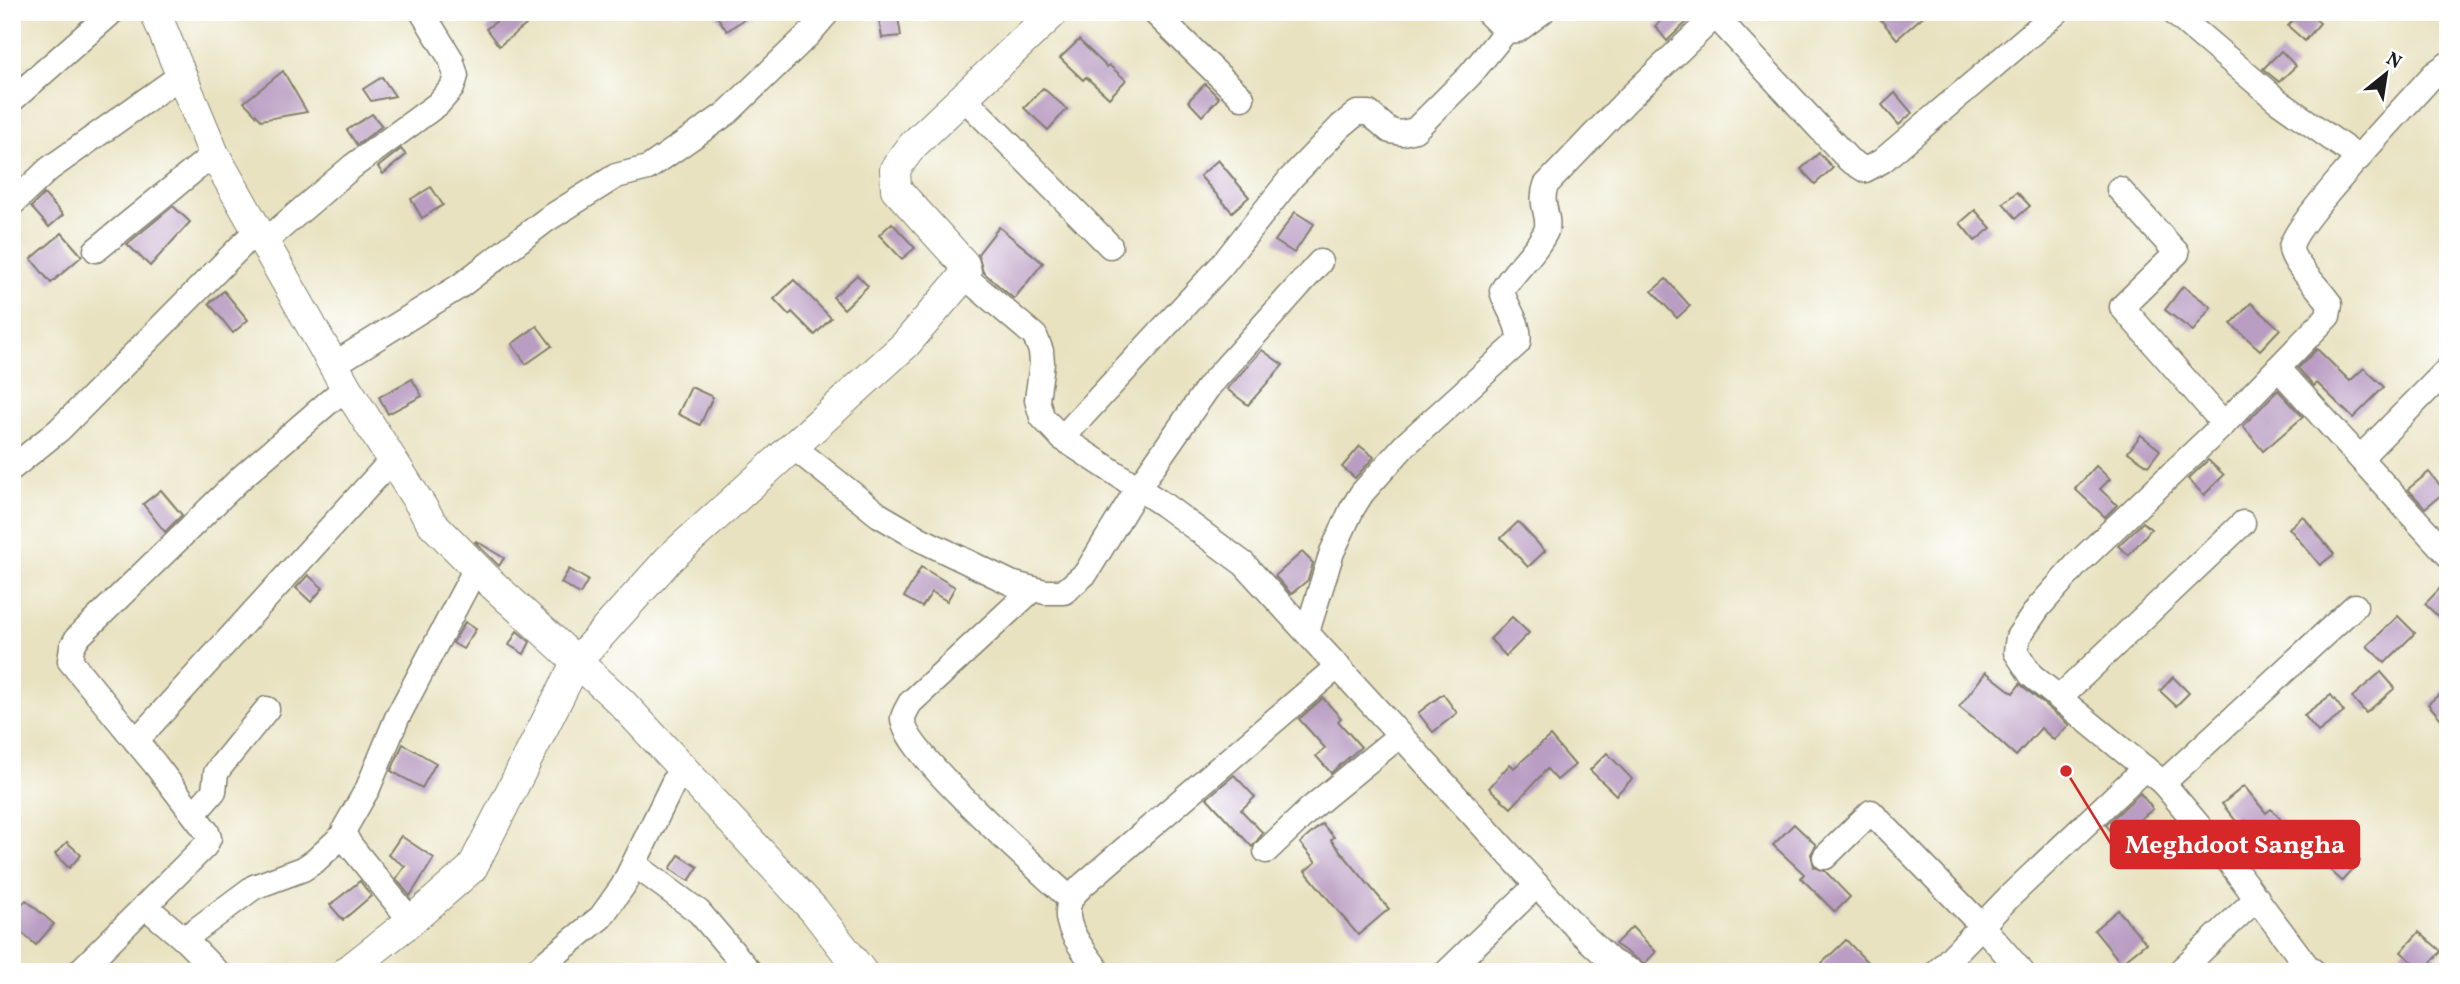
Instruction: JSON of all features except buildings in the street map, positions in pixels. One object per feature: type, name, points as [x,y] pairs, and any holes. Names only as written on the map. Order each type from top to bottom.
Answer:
[{"type":"street","points":[[12,100],[112,12]]},
{"type":"street","points":[[155,12],[214,154],[340,376],[432,523],[484,576],[621,702],[814,910],[862,972]]},
{"type":"street","points":[[12,468],[59,430],[261,236],[438,104],[452,88],[456,76],[451,59],[422,12]]},
{"type":"street","points":[[79,972],[208,842],[208,832],[70,661],[76,638],[242,477],[340,376],[545,220],[616,176],[648,168],[727,113],[809,34],[828,12]]},
{"type":"street","points":[[346,972],[472,868],[577,662],[669,559],[905,345],[964,276],[964,264],[896,189],[895,169],[913,145],[1055,12]]},
{"type":"street","points":[[1154,12],[1242,98]]},
{"type":"street","points":[[1487,12],[1506,31]]},
{"type":"street","points":[[1062,438],[1222,265],[1290,179],[1341,127],[1357,113],[1369,114],[1390,131],[1402,133],[1415,130],[1470,75],[1506,31],[1518,30],[1542,12]]},
{"type":"street","points":[[1307,632],[1332,552],[1362,493],[1405,444],[1518,343],[1519,331],[1502,291],[1509,278],[1545,233],[1548,222],[1541,197],[1546,185],[1714,14],[1849,160],[1866,170],[1882,161],[2057,12]]},
{"type":"street","points":[[2173,12],[2278,102],[2359,158]]},
{"type":"street","points":[[2314,972],[2154,775],[2031,675],[2016,652],[2018,637],[2038,608],[2092,548],[2224,424],[2321,326],[2328,316],[2330,304],[2296,261],[2291,248],[2295,236],[2313,210],[2359,158],[2434,74],[2448,64]]},
{"type":"street","points":[[12,204],[49,169],[180,76]]},
{"type":"street","points":[[964,98],[1110,246]]},
{"type":"street","points":[[96,250],[214,154]]},
{"type":"street","points":[[2119,189],[2178,253],[2122,307],[2224,424]]},
{"type":"street","points":[[792,446],[879,514],[900,527],[1011,583],[1045,592],[1064,592],[1086,573],[1138,488],[1209,386],[1320,262]]},
{"type":"street","points":[[964,276],[1035,335],[1042,363],[1037,400],[1039,409],[1042,417],[1062,438],[1138,488],[1244,564],[1538,886],[1612,962],[1632,972]]},
{"type":"street","points":[[2278,368],[2448,555]]},
{"type":"street","points":[[2360,457],[2448,369]]},
{"type":"street","points":[[136,741],[391,461]]},
{"type":"street","points":[[2060,697],[2243,523]]},
{"type":"street","points":[[411,921],[350,845],[344,835],[345,828],[368,788],[397,718],[484,576]]},
{"type":"street","points":[[1033,589],[910,703],[903,718],[907,733],[930,764],[1070,899]]},
{"type":"street","points":[[1937,972],[1981,925],[2355,606]]},
{"type":"street","points":[[1099,972],[1073,933],[1067,913],[1070,899],[1084,884],[1338,666]]},
{"type":"street","points":[[194,814],[214,790],[216,773],[220,767],[267,709]]},
{"type":"street","points":[[1266,851],[1310,809],[1399,736]]},
{"type":"street","points":[[534,972],[601,917],[623,886],[681,767]]},
{"type":"street","points":[[1825,857],[1871,812],[1981,925],[2022,972]]},
{"type":"street","points":[[184,939],[254,887],[303,869],[344,835]]},
{"type":"street","points":[[634,864],[699,912],[750,972]]},
{"type":"street","points":[[1447,972],[1538,886]]},
{"type":"street","points":[[2179,972],[2256,898]]},
{"type":"street","points":[[145,906],[217,972]]},
{"type":"place","name":"Meghdoot Sangha","points":[[2066,771]]}]
